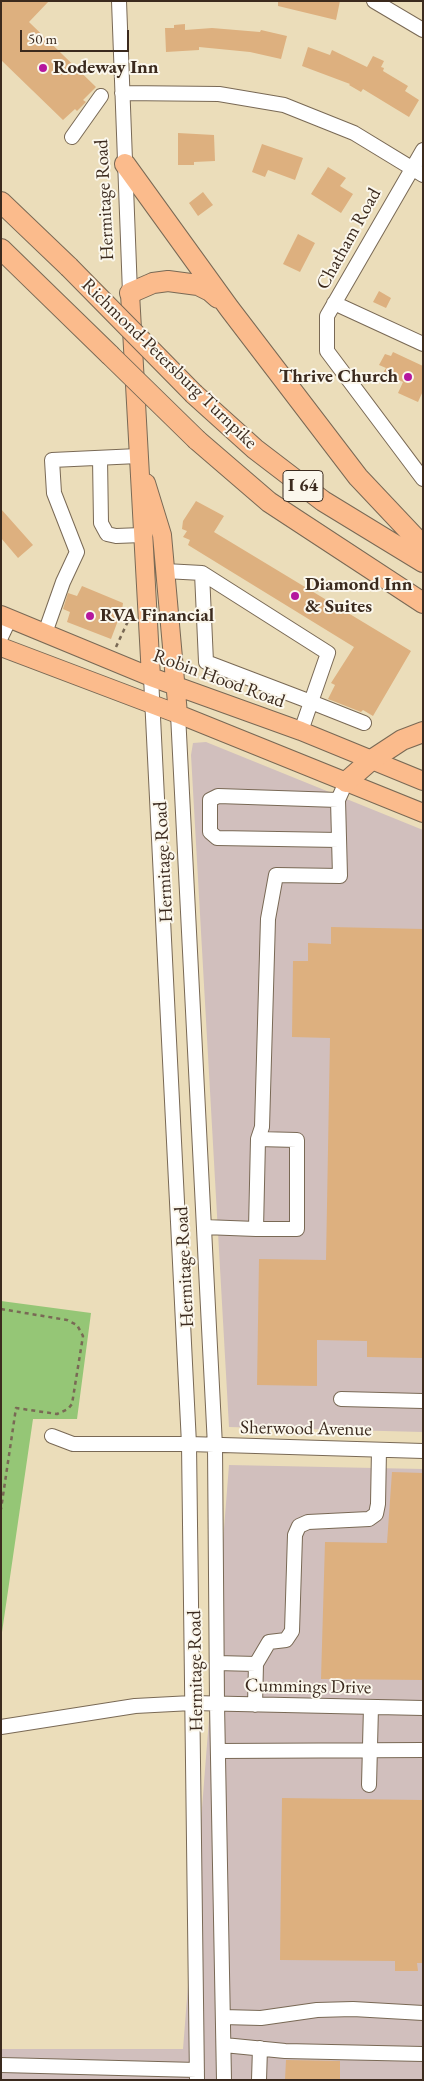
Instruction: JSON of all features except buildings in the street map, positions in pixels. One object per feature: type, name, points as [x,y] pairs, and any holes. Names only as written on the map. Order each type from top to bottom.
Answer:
[{"type":"highway","points":[[125,164],[229,308],[358,477],[423,546]]},
{"type":"highway","name":"Richmond-Petersburg Turnpike","points":[[1,202],[69,267],[194,394],[254,449],[323,501],[423,562]]},
{"type":"highway","name":"Richmond-Petersburg Turnpike","points":[[1,249],[197,440],[269,502],[423,603]]},
{"type":"highway","points":[[130,293],[154,283],[182,282],[198,285],[210,291],[229,308]]},
{"type":"highway","points":[[342,791],[370,761],[402,740],[423,732]]},
{"type":"main road","name":"Hermitage Road","points":[[130,293],[151,677]]},
{"type":"main road","name":"Hermitage Road","points":[[138,456],[162,535],[178,714]]},
{"type":"main road","name":"Robin Hood Road","points":[[5,616],[151,677],[300,731],[423,781]]},
{"type":"main road","points":[[1,647],[178,714],[342,791],[423,813]]},
{"type":"street","name":"Hermitage Road","points":[[119,1],[130,293]]},
{"type":"street","points":[[374,1],[423,30]]},
{"type":"street","points":[[122,94],[219,94],[284,105],[354,133],[417,172]]},
{"type":"street","points":[[72,137],[101,96]]},
{"type":"street","name":"Chatham Road","points":[[423,150],[417,172],[327,316],[328,351],[423,479]]},
{"type":"street","points":[[334,303],[423,344]]},
{"type":"street","points":[[44,633],[63,582],[77,552],[54,493],[52,460],[138,456]]},
{"type":"street","points":[[100,458],[101,523],[106,534],[116,536],[142,535]]},
{"type":"street","points":[[165,571],[202,573],[328,653],[300,731]]},
{"type":"street","points":[[202,573],[206,662],[364,723]]},
{"type":"street","points":[[1,638],[5,616]]},
{"type":"street","name":"Hermitage Road","points":[[151,677],[189,1444],[197,2075]]},
{"type":"street","name":"Hermitage Road","points":[[178,714],[216,1446],[217,1704],[224,2080]]},
{"type":"street","points":[[256,1229],[258,1139],[262,1128],[268,919],[276,875],[340,876],[339,840],[342,791],[218,796],[210,800],[210,832],[217,838],[339,840]]},
{"type":"street","points":[[204,1228],[297,1229],[297,1140],[258,1139]]},
{"type":"street","points":[[341,1399],[423,1401]]},
{"type":"street","name":"Sherwood Avenue","points":[[52,1436],[73,1444],[189,1444],[423,1451]]},
{"type":"street","points":[[255,1705],[256,1664],[269,1642],[286,1640],[292,1631],[295,1535],[299,1526],[308,1522],[370,1519],[376,1514],[378,1504],[378,1450]]},
{"type":"street","points":[[217,1663],[256,1664]]},
{"type":"street","name":"Cummings Drive","points":[[1,1727],[134,1706],[192,1703],[423,1708]]},
{"type":"street","points":[[369,1785],[371,1707]]},
{"type":"street","points":[[218,1751],[423,1750]]},
{"type":"street","points":[[223,2017],[261,2018],[317,2010],[353,2008],[423,2013]]},
{"type":"street","points":[[224,2044],[294,2051],[423,2054]]},
{"type":"street","points":[[259,2080],[260,2048]]},
{"type":"street","points":[[1,2066],[197,2075]]},
{"type":"path","points":[[116,647],[129,619]]},
{"type":"path","points":[[1,1309],[67,1320],[77,1325],[82,1330],[83,1336],[72,1404],[68,1409],[56,1414],[16,1408],[1,1509]]},
{"type":"shaded area","points":[[206,742],[423,830],[423,1432],[229,1427],[191,755],[193,743]]},
{"type":"shaded area","points":[[229,1465],[423,1469],[423,2080],[1,2080],[1,2049],[183,2049]]},
{"type":"green space","points":[[1,1301],[91,1313],[77,1419],[33,1419],[1,1639]]},
{"type":"place","name":"Rodeway Inn","points":[[43,68]]},
{"type":"place","name":"Thrive Church","points":[[408,377]]},
{"type":"place","name":"Diamond Inn & Suites","points":[[295,596]]},
{"type":"place","name":"RVA Financial","points":[[90,616]]}]
